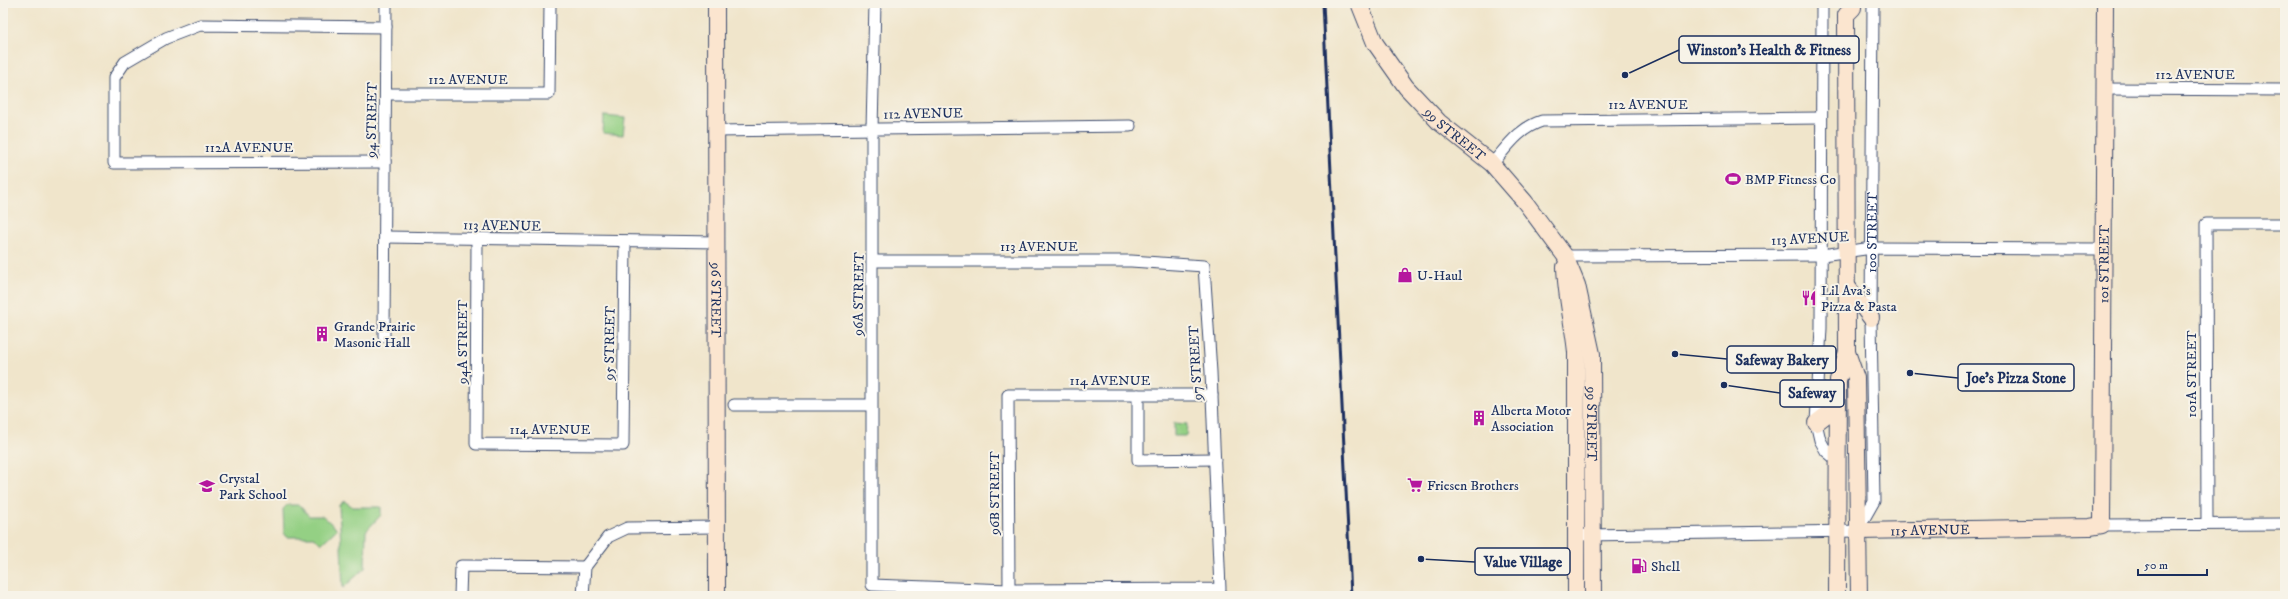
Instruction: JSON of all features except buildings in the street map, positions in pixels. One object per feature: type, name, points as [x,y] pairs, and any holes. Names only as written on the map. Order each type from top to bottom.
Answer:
[{"type":"main road","name":"96 STREET","points":[[716,3],[717,596]]},
{"type":"main road","name":"99 STREET","points":[[1359,3],[1375,44],[1406,87],[1439,122],[1492,164],[1525,202],[1565,256],[1582,301],[1592,354],[1594,419],[1591,535],[1592,596]]},
{"type":"main road","name":"101 STREET","points":[[2102,524],[2106,89],[2105,3]]},
{"type":"main road","name":"100 STREET","points":[[1837,596],[1836,532],[1838,380],[1847,352],[1846,7]]},
{"type":"main road","name":"99 STREET","points":[[1565,256],[1566,294],[1573,323],[1576,352],[1574,536],[1576,596]]},
{"type":"main road","points":[[1847,286],[1871,318]]},
{"type":"main road","name":"100 STREET","points":[[1847,352],[1856,378],[1859,596]]},
{"type":"main road","points":[[1816,423],[1838,406]]},
{"type":"main road","name":"115 AVENUE","points":[[1857,531],[2082,527],[2102,524]]},
{"type":"street","name":"94 STREET","points":[[386,3],[386,237]]},
{"type":"street","name":"112 AVENUE","points":[[387,94],[549,94],[550,3]]},
{"type":"street","name":"96A STREET","points":[[875,3],[872,129],[872,586],[1009,590]]},
{"type":"street","points":[[1822,3],[1821,328],[1816,423],[1820,440],[1826,451],[1838,461]]},
{"type":"street","name":"100 STREET","points":[[1857,531],[1874,501],[1871,318],[1873,3]]},
{"type":"street","name":"112A AVENUE","points":[[385,162],[114,163],[114,78],[125,62],[166,38],[200,25],[386,27]]},
{"type":"street","name":"112 AVENUE","points":[[2106,89],[2285,90]]},
{"type":"street","name":"112 AVENUE","points":[[1492,164],[1516,135],[1533,124],[1542,121],[1821,118]]},
{"type":"street","name":"112 AVENUE","points":[[717,131],[1130,126]]},
{"type":"street","name":"101A STREET","points":[[2207,524],[2206,224],[2285,224]]},
{"type":"street","points":[[384,336],[383,245],[386,237]]},
{"type":"street","name":"113 AVENUE","points":[[386,237],[477,240],[717,242]]},
{"type":"street","name":"94A STREET","points":[[476,444],[477,240]]},
{"type":"street","name":"95 STREET","points":[[623,445],[625,241]]},
{"type":"street","name":"113 AVENUE","points":[[1565,256],[1822,254],[1872,248],[2104,248]]},
{"type":"street","name":"113 AVENUE","points":[[873,261],[1131,261],[1204,266]]},
{"type":"street","name":"97 STREET","points":[[1009,590],[1220,589],[1212,395],[1204,266]]},
{"type":"street","points":[[1138,394],[1138,460],[1215,459]]},
{"type":"street","name":"114 AVENUE","points":[[1008,395],[1212,395]]},
{"type":"street","name":"96B STREET","points":[[1008,395],[1009,590]]},
{"type":"street","points":[[734,405],[871,405]]},
{"type":"street","name":"114 AVENUE","points":[[476,444],[623,445]]},
{"type":"street","name":"115 AVENUE","points":[[2102,524],[2285,524]]},
{"type":"street","points":[[583,596],[585,567],[608,537],[627,528],[717,527]]},
{"type":"street","name":"115 AVENUE","points":[[1574,536],[1857,531]]},
{"type":"street","points":[[460,596],[461,566],[585,567]]},
{"type":"green space","points":[[604,116],[625,118],[623,135],[603,133]]},
{"type":"green space","points":[[1174,423],[1187,424],[1186,436],[1174,436]]},
{"type":"green space","points":[[344,501],[353,507],[381,507],[381,515],[366,531],[365,568],[343,588],[339,505]]},
{"type":"green space","points":[[287,505],[299,505],[309,516],[323,516],[337,529],[321,544],[314,537],[287,537],[284,533],[283,509]]},
{"type":"railway","points":[[1323,3],[1351,596]]},
{"type":"place","name":"Winston's Health & Fitness","points":[[1625,75]]},
{"type":"place","name":"BMP Fitness Co","points":[[1733,179]]},
{"type":"place","name":"U-Haul","points":[[1405,275]]},
{"type":"place","name":"Lil Ava's Pizza & Pasta","points":[[1809,298]]},
{"type":"place","name":"Grande Prairie Masonic Hall","points":[[322,334]]},
{"type":"place","name":"Safeway Bakery","points":[[1675,354]]},
{"type":"place","name":"Joe's Pizza Stone","points":[[1910,373]]},
{"type":"place","name":"Safeway","points":[[1724,385]]},
{"type":"place","name":"Alberta Motor Association","points":[[1479,418]]},
{"type":"place","name":"Friesen Brothers","points":[[1415,485]]},
{"type":"place","name":"Crystal Park School","points":[[207,486]]},
{"type":"place","name":"Value Village","points":[[1421,559]]},
{"type":"place","name":"Shell","points":[[1639,566]]}]
